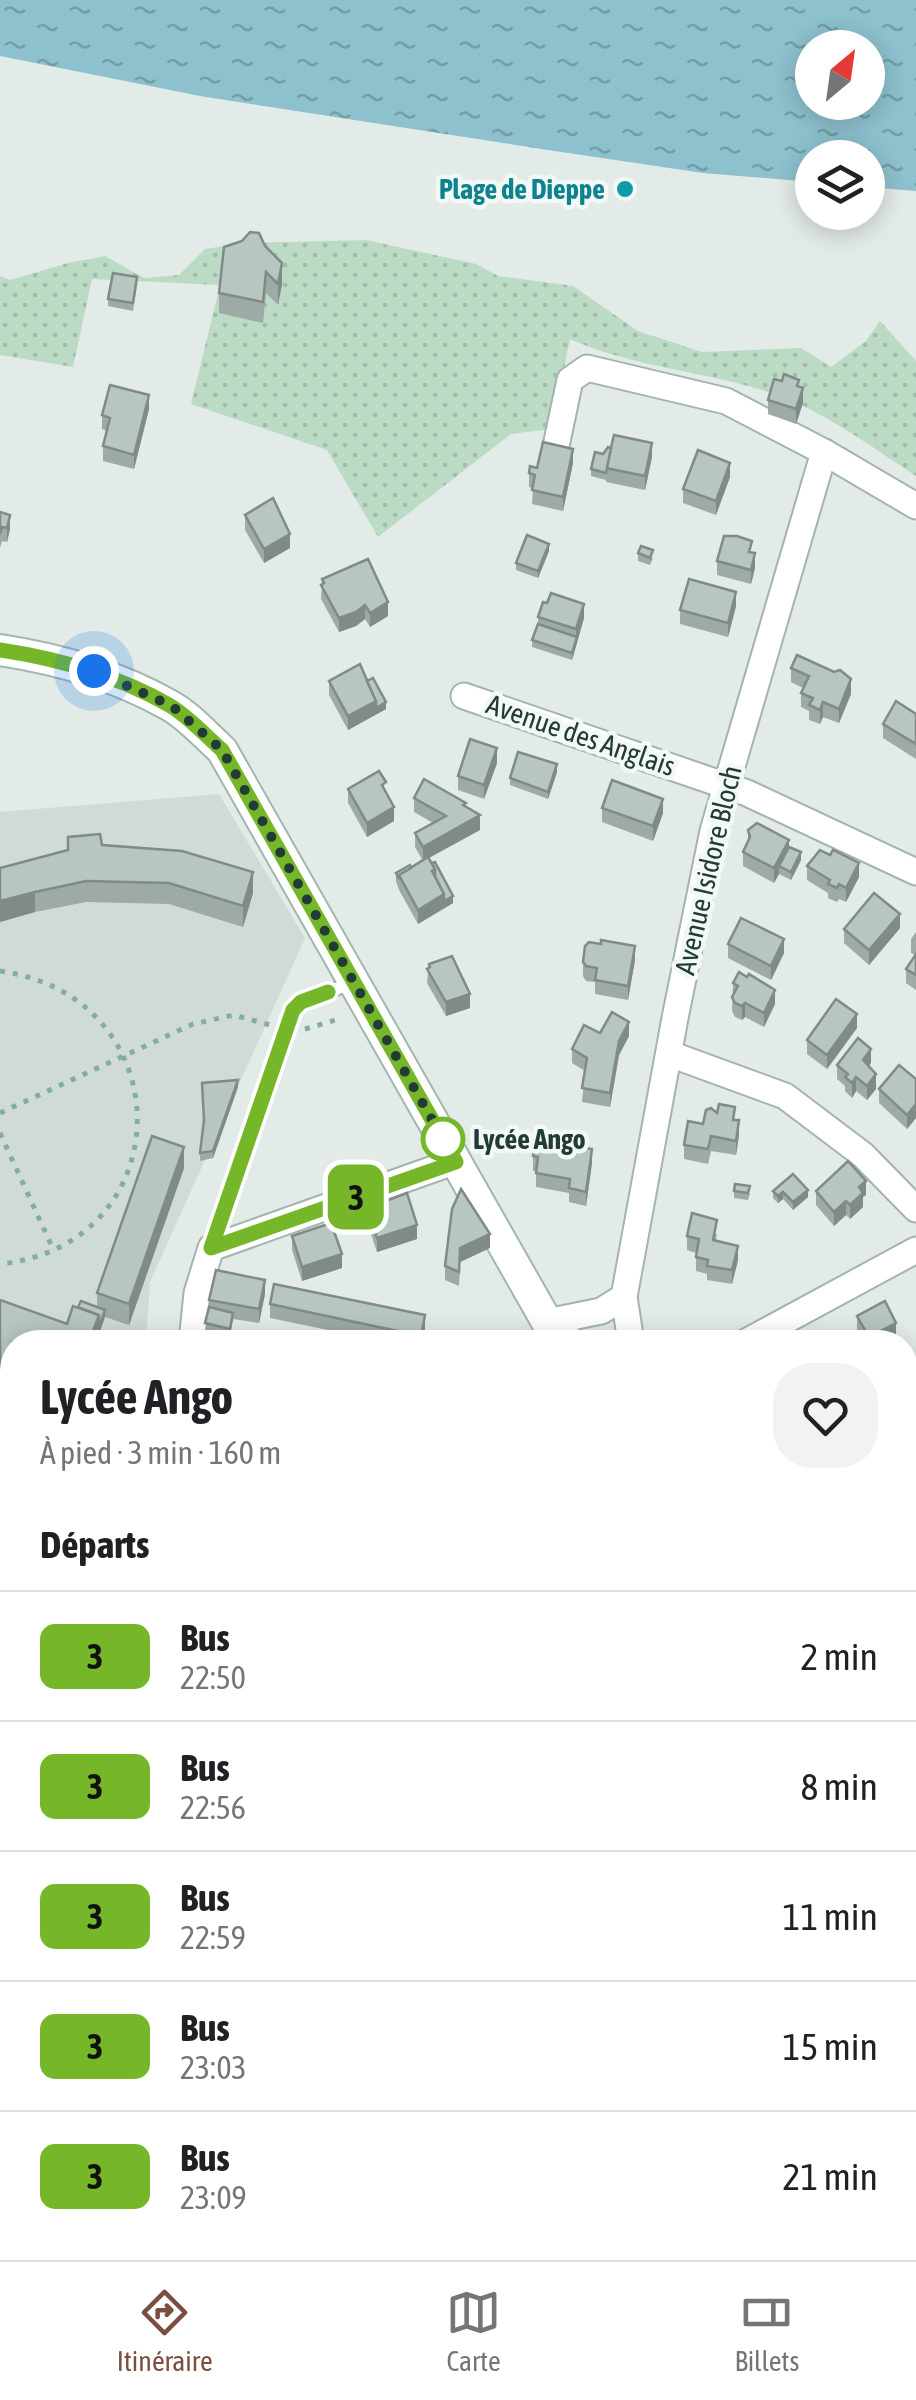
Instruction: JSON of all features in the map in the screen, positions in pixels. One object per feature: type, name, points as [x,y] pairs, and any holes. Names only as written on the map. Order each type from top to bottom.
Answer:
[{"type":"main road","points":[[0,650],[71,662],[116,680],[172,706],[222,750],[456,1162],[558,1330]]},
{"type":"street","points":[[556,446],[570,380],[587,368],[726,401],[916,506]]},
{"type":"street","name":"Avenue Isidore Bloch","points":[[629,1330],[624,1296],[675,1018],[725,785],[824,452]]},
{"type":"street","name":"Avenue des Anglais","points":[[464,696],[725,785],[916,872]]},
{"type":"street","points":[[670,1054],[785,1096],[863,1156],[916,1208]]},
{"type":"street","points":[[193,1330],[197,1293],[211,1248],[456,1162]]},
{"type":"street","points":[[768,1330],[916,1250]]},
{"type":"street","points":[[563,1330],[624,1296]]},
{"type":"lane","points":[[211,1248],[293,1010],[301,1002],[361,995]]},
{"type":"path","points":[[0,971],[40,979],[74,996],[102,1022],[124,1054],[136,1090],[138,1129],[130,1167],[113,1202],[87,1230],[54,1251],[23,1262],[0,1264]]},
{"type":"path","points":[[0,1113],[193,1024],[234,1015],[296,1031],[361,995]]},
{"type":"path","points":[[0,1133],[54,1251]]},
{"type":"shaded area","points":[[219,794],[305,938],[150,1282],[147,1330],[0,1330],[0,812]]},
{"type":"green space","points":[[366,240],[476,264],[498,276],[573,286],[638,331],[702,352],[801,348],[831,367],[866,341],[880,321],[916,361],[916,476],[842,427],[783,397],[618,356],[570,339],[551,429],[511,434],[378,537],[327,450],[191,404],[220,285],[92,279],[73,367],[0,355],[0,276],[10,280],[105,256],[144,278],[179,275],[205,249],[245,243]]},
{"type":"water","points":[[0,0],[916,0],[916,191],[885,188],[885,140],[795,140],[795,181],[703,173],[200,96],[0,56]]},
{"type":"building","points":[[250,232],[259,233],[265,246],[282,263],[278,284],[266,272],[263,302],[219,293],[224,247],[242,241]]},
{"type":"building","points":[[113,273],[137,277],[133,303],[108,299]]},
{"type":"building","points":[[784,374],[799,380],[797,386],[803,388],[796,409],[768,400],[774,379],[782,381]]},
{"type":"building","points":[[110,385],[149,395],[134,455],[103,446],[110,418],[102,415]]},
{"type":"building","points":[[614,435],[652,443],[645,476],[606,468]]},
{"type":"building","points":[[543,442],[573,449],[563,497],[532,490],[535,475],[529,473],[530,466],[537,468]]},
{"type":"building","points":[[611,448],[606,473],[591,469],[595,452],[603,454]]},
{"type":"building","points":[[698,450],[730,463],[716,501],[683,489]]},
{"type":"building","points":[[273,498],[290,534],[264,549],[245,515]]},
{"type":"building","points":[[0,512],[10,515],[7,528],[2,527],[0,534]]},
{"type":"building","points":[[527,535],[549,544],[538,571],[516,563]]},
{"type":"building","points":[[724,536],[752,541],[749,552],[755,553],[751,570],[717,561]]},
{"type":"building","points":[[641,546],[653,550],[650,558],[638,553]]},
{"type":"building","points":[[368,559],[388,602],[370,613],[365,605],[339,618],[321,585],[322,579]]},
{"type":"building","points":[[689,579],[736,592],[728,623],[680,610]]},
{"type":"building","points":[[551,593],[584,604],[576,629],[538,617]]},
{"type":"building","points":[[538,624],[577,637],[572,653],[532,640]]},
{"type":"building","points":[[797,655],[834,672],[840,670],[851,679],[839,709],[823,702],[820,710],[809,705],[813,698],[801,693],[809,676],[791,668]]},
{"type":"building","points":[[360,664],[376,701],[348,716],[329,681]]},
{"type":"building","points":[[373,678],[386,702],[376,708],[367,681]]},
{"type":"building","points":[[896,701],[916,714],[916,744],[883,724]]},
{"type":"building","points":[[470,739],[497,748],[484,785],[458,776]]},
{"type":"building","points":[[518,752],[557,764],[548,792],[510,778]]},
{"type":"building","points":[[379,771],[394,807],[367,823],[348,789]]},
{"type":"building","points":[[424,779],[480,815],[423,847],[415,833],[446,816],[414,798]]},
{"type":"building","points":[[612,780],[663,799],[653,826],[602,808]]},
{"type":"building","points":[[757,823],[789,840],[774,868],[743,852],[750,837],[748,830]]},
{"type":"building","points":[[100,834],[102,845],[182,851],[253,872],[243,906],[169,883],[86,881],[0,901],[0,868],[68,850],[68,837]]},
{"type":"building","points":[[789,847],[801,852],[791,872],[779,866]]},
{"type":"building","points":[[820,850],[830,855],[833,850],[859,863],[846,888],[828,884],[830,880],[807,866]]},
{"type":"building","points":[[428,857],[444,894],[418,910],[399,875]]},
{"type":"building","points":[[435,862],[453,896],[444,901],[432,863]]},
{"type":"building","points":[[874,893],[900,914],[869,950],[844,929]]},
{"type":"building","points":[[741,918],[784,939],[771,966],[728,944]]},
{"type":"building","points":[[601,940],[635,946],[628,986],[595,980],[597,968],[583,962],[585,946],[589,942],[601,944]]},
{"type":"building","points":[[916,954],[916,975],[906,969]]},
{"type":"building","points":[[452,956],[470,994],[446,1002],[427,969],[429,964]]},
{"type":"building","points":[[739,972],[775,990],[764,1013],[745,1003],[735,1003],[732,997],[738,986],[733,983]]},
{"type":"building","points":[[836,999],[857,1014],[827,1055],[807,1040]]},
{"type":"building","points":[[612,1012],[629,1022],[619,1041],[610,1093],[582,1088],[587,1058],[572,1049],[584,1025],[600,1033]]},
{"type":"building","points":[[858,1038],[871,1049],[863,1060],[876,1074],[867,1086],[856,1077],[852,1083],[837,1065]]},
{"type":"building","points":[[899,1065],[916,1079],[916,1104],[907,1115],[879,1089]]},
{"type":"building","points":[[238,1080],[213,1151],[200,1153],[204,1120],[202,1083]]},
{"type":"building","points":[[719,1104],[735,1107],[733,1120],[739,1120],[736,1141],[711,1136],[708,1149],[684,1145],[688,1121],[703,1124],[706,1110],[711,1108],[717,1113]]},
{"type":"building","points":[[152,1136],[184,1147],[129,1304],[97,1293]]},
{"type":"building","points":[[536,1139],[592,1149],[586,1192],[569,1188],[570,1179],[536,1173]]},
{"type":"building","points":[[848,1161],[866,1181],[859,1187],[863,1193],[834,1212],[816,1191]]},
{"type":"building","points":[[793,1174],[808,1190],[793,1202],[783,1192],[778,1196],[773,1191]]},
{"type":"building","points":[[735,1184],[750,1186],[748,1193],[734,1191]]},
{"type":"building","points":[[461,1189],[490,1234],[460,1248],[459,1272],[445,1266],[452,1209]]},
{"type":"building","points":[[407,1193],[417,1225],[377,1238],[367,1208]]},
{"type":"building","points":[[692,1213],[717,1220],[713,1240],[738,1246],[732,1270],[707,1266],[708,1260],[696,1257],[699,1239],[687,1236]]},
{"type":"building","points":[[331,1223],[342,1254],[302,1267],[292,1236]]},
{"type":"building","points":[[216,1270],[265,1280],[259,1309],[209,1300]]},
{"type":"building","points":[[274,1284],[425,1315],[422,1330],[393,1330],[270,1304]]},
{"type":"building","points":[[0,1300],[67,1324],[73,1306],[99,1315],[93,1330],[0,1330]]},
{"type":"building","points":[[81,1301],[105,1310],[99,1328],[99,1315],[78,1307]]},
{"type":"building","points":[[885,1301],[896,1323],[882,1330],[865,1330],[857,1316]]},
{"type":"building","points":[[209,1307],[233,1313],[230,1329],[205,1323]]},
{"type":"bus line","name":"3","points":[[0,650],[71,662],[116,680],[172,706],[222,750],[456,1162],[211,1248],[293,1010],[301,1002],[328,992]]},
{"type":"place","name":"Plage de Dieppe","points":[[625,189]]},
{"type":"place","name":"Lycée Ango","points":[[443,1139]]},
{"type":"route","points":[[94,671],[172,706],[222,750],[443,1139]]}]
